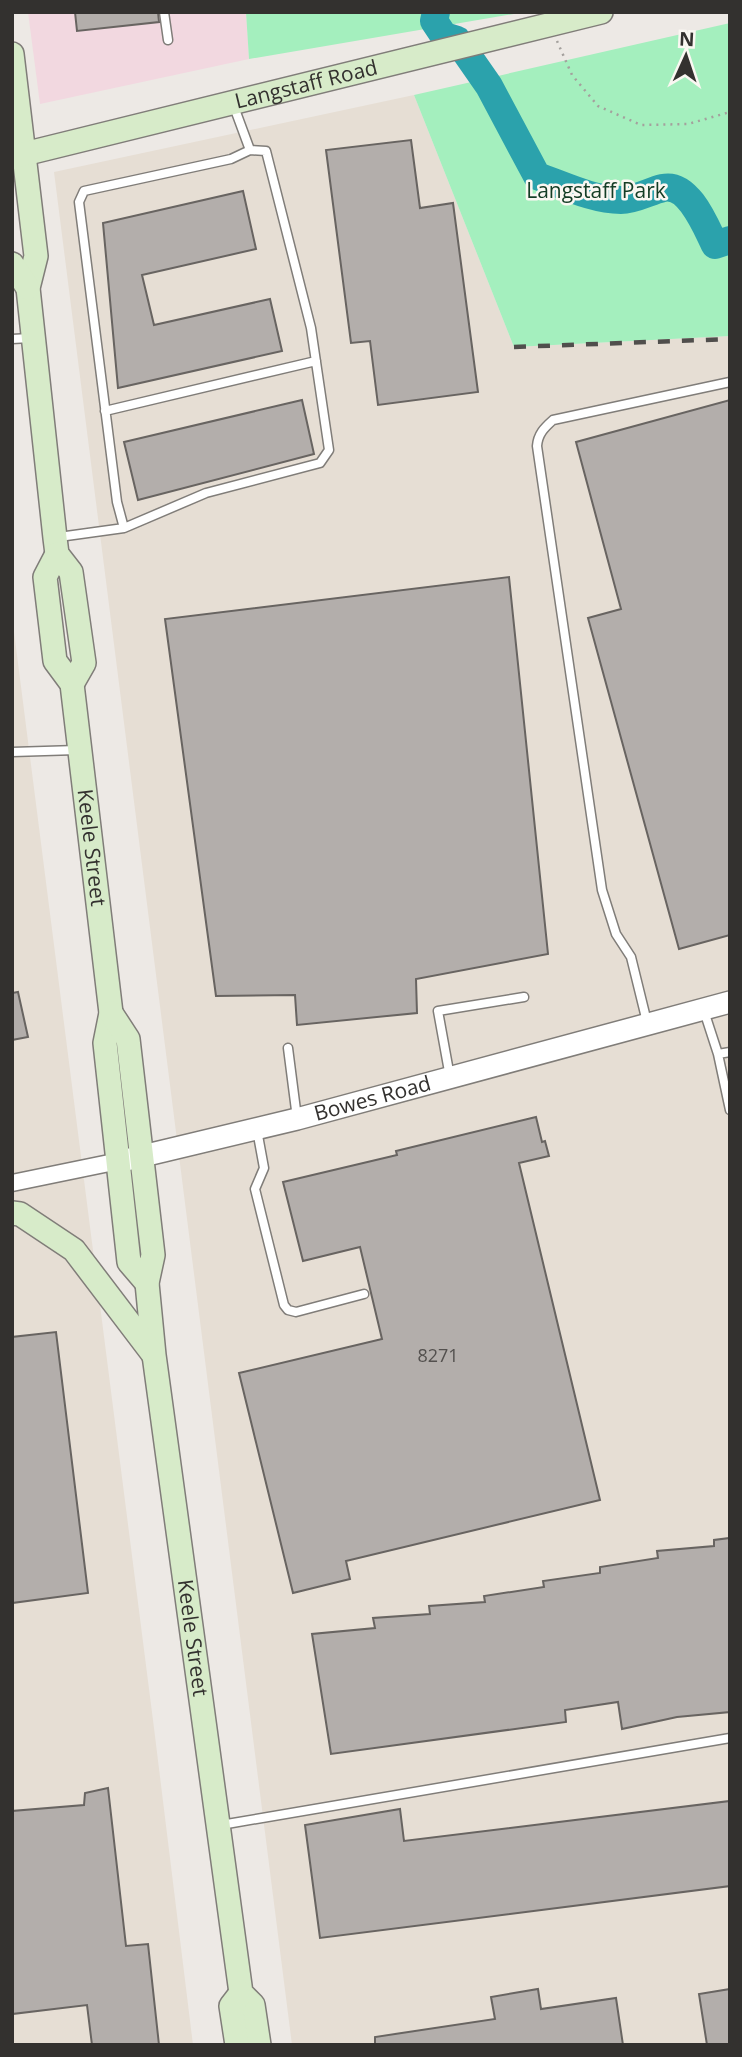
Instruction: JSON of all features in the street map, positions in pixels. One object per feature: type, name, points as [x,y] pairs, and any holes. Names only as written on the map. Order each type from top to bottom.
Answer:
[{"type":"main road","name":"Langstaff Road","points":[[19,156],[415,60],[493,39],[553,18],[601,12]]},
{"type":"main road","name":"Keele Street","points":[[12,54],[19,156],[36,256],[28,288],[23,339],[56,546],[71,572],[84,663],[72,684],[111,1013],[105,1043],[130,1159],[129,1262],[147,1283],[154,1355],[241,1993],[253,2005],[259,2045]]},
{"type":"main road","name":"Keele Street","points":[[12,264],[28,288]]},
{"type":"main road","points":[[12,1213],[20,1214],[74,1250],[154,1355]]},
{"type":"main road","name":"Keele Street","points":[[237,2045],[231,2007],[241,1993]]},
{"type":"street","name":"Bowes Road","points":[[12,1183],[130,1159],[297,1119],[730,1002]]},
{"type":"lane","points":[[164,12],[168,40]]},
{"type":"lane","points":[[233,104],[250,150]]},
{"type":"lane","points":[[56,546],[124,528],[206,494],[320,463],[329,450],[311,328],[266,151],[250,150],[230,159],[84,191],[79,202],[117,502],[124,528]]},
{"type":"lane","points":[[105,411],[316,361]]},
{"type":"lane","points":[[648,1024],[631,957],[616,934],[602,890],[565,644],[538,438],[542,429],[553,420],[730,382]]},
{"type":"lane","points":[[12,752],[80,750]]},
{"type":"lane","points":[[450,1077],[438,1012],[524,996]]},
{"type":"lane","points":[[704,1008],[718,1054],[730,1110]]},
{"type":"lane","points":[[288,1048],[297,1119]]},
{"type":"lane","points":[[718,1054],[730,1052]]},
{"type":"lane","points":[[257,1127],[264,1168],[255,1189],[284,1305],[288,1310],[296,1312],[364,1294]]},
{"type":"lane","points":[[218,1826],[730,1738]]},
{"type":"path","points":[[553,18],[557,40],[572,75],[598,106],[641,125],[688,124],[730,112]]},
{"type":"shaded area","points":[[28,12],[246,12],[249,59],[40,104]]},
{"type":"shaded area","points":[[414,95],[514,347],[730,336],[730,2045],[292,2045],[54,172]]},
{"type":"shaded area","points":[[12,616],[154,1728],[193,2045],[12,2045]]},
{"type":"green space","points":[[246,12],[525,12],[249,59]]},
{"type":"green space","name":"Langstaff Park","points":[[730,23],[730,336],[514,347],[414,95]]},
{"type":"building","points":[[75,12],[158,12],[159,22],[77,31]]},
{"type":"building","points":[[411,140],[420,208],[453,203],[478,392],[378,405],[370,341],[351,343],[326,150]]},
{"type":"building","points":[[243,191],[256,249],[142,275],[154,325],[270,299],[282,351],[118,388],[103,223]]},
{"type":"building","points":[[302,400],[314,454],[138,500],[124,442]]},
{"type":"building","points":[[730,400],[730,935],[679,949],[588,618],[621,609],[576,442]]},
{"type":"building","points":[[509,577],[548,954],[416,979],[417,1013],[297,1025],[295,995],[216,996],[165,619]]},
{"type":"building","points":[[18,992],[28,1037],[12,1040],[12,993]]},
{"type":"building","points":[[536,1117],[542,1142],[545,1141],[549,1156],[519,1163],[600,1500],[346,1561],[350,1579],[293,1593],[239,1373],[382,1339],[360,1247],[303,1261],[283,1182],[397,1155],[396,1151]]},
{"type":"building","points":[[56,1332],[88,1593],[12,1603],[12,1337]]},
{"type":"building","points":[[730,1538],[730,1712],[677,1717],[622,1729],[618,1702],[565,1710],[566,1722],[331,1754],[312,1634],[375,1628],[373,1618],[430,1614],[429,1606],[485,1602],[484,1596],[544,1587],[543,1581],[600,1573],[600,1567],[658,1558],[657,1551],[714,1546],[714,1540]]},
{"type":"building","points":[[108,1788],[126,1946],[148,1944],[159,2045],[92,2045],[87,2005],[12,2014],[12,1811],[84,1805],[85,1793]]},
{"type":"building","points":[[730,1801],[730,1886],[320,1938],[305,1825],[400,1809],[404,1841]]},
{"type":"building","points":[[538,1989],[541,2009],[616,1998],[623,2045],[375,2045],[375,2037],[495,2019],[491,1997]]},
{"type":"building","points":[[730,1989],[730,2045],[707,2045],[699,1994]]},
{"type":"waterway","points":[[436,12],[434,21],[444,36],[457,40],[489,86],[537,176],[610,199],[626,200],[663,188],[672,188],[689,199],[715,245],[730,240]]},
{"type":"railway","points":[[514,347],[730,339]]}]
